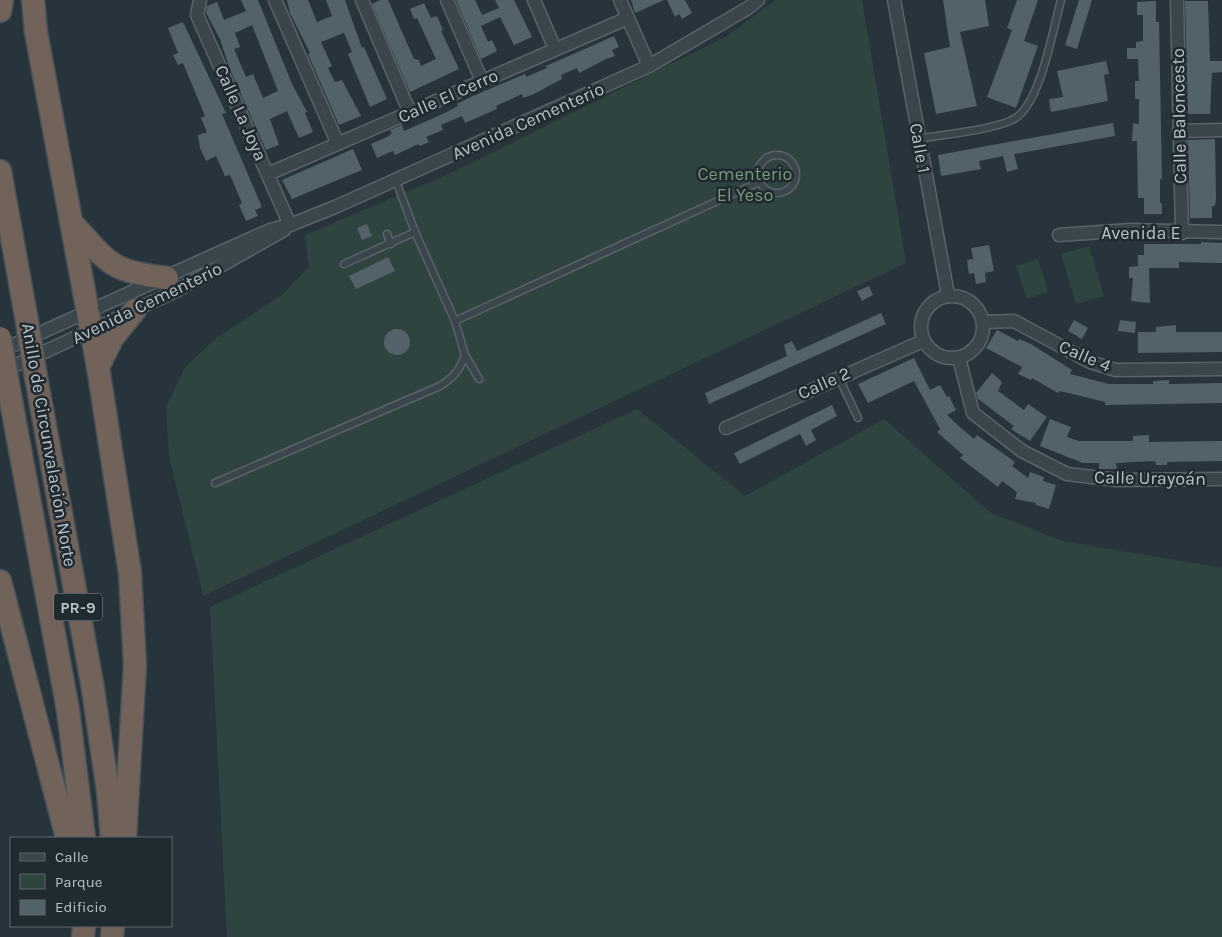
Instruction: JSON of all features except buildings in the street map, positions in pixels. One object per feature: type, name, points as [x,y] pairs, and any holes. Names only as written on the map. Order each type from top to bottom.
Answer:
[{"type":"highway","points":[[0,12],[2,0]]},
{"type":"highway","points":[[33,0],[36,32],[98,367],[125,534],[133,609],[135,665],[125,837]]},
{"type":"highway","name":"Anillo de Circunvalación Norte","points":[[0,171],[92,683],[108,791],[112,837]]},
{"type":"highway","points":[[71,222],[96,251],[117,268],[138,275],[167,278]]},
{"type":"highway","points":[[98,367],[113,337],[135,310]]},
{"type":"highway","name":"Anillo de Circunvalación Norte","points":[[0,338],[5,381],[68,710],[84,837]]},
{"type":"highway","points":[[0,581],[67,837]]},
{"type":"street","name":"Calle La Joya","points":[[200,0],[197,15],[290,225]]},
{"type":"street","points":[[275,0],[338,144]]},
{"type":"street","points":[[362,0],[410,113]]},
{"type":"street","points":[[447,0],[482,81]]},
{"type":"street","points":[[534,0],[555,49]]},
{"type":"street","points":[[620,0],[649,66]]},
{"type":"street","name":"Avenida Cementerio","points":[[0,351],[89,322],[135,310],[232,260],[290,225],[396,180],[649,66],[758,0]]},
{"type":"street","name":"Calle 1","points":[[894,0],[948,296]]},
{"type":"street","name":"Calle Baloncesto","points":[[1177,0],[1182,233]]},
{"type":"street","name":"Calle El Cerro","points":[[268,174],[628,18]]},
{"type":"street","points":[[1179,130],[1222,130]]},
{"type":"street","name":"Avenida Cementerio","points":[[5,381],[89,322],[167,278],[270,230],[290,225]]},
{"type":"street","name":"Avenida E","points":[[1059,235],[1130,230],[1182,233],[1222,232]]},
{"type":"street","points":[[948,296],[964,297],[977,307],[983,322],[983,334],[978,344],[970,353],[959,358],[938,356],[929,350],[923,341],[921,324],[927,307],[936,299],[948,296]]},
{"type":"street","name":"Calle 4","points":[[983,322],[1014,321],[1090,362],[1116,370],[1222,369]]},
{"type":"street","name":"Calle 2","points":[[726,428],[923,341]]},
{"type":"street","name":"Calle Urayoán","points":[[959,358],[973,413],[1022,451],[1067,474],[1117,480],[1222,479]]},
{"type":"lane","points":[[918,138],[995,125],[1012,120],[1026,110],[1034,96],[1061,0]]},
{"type":"lane","points":[[772,156],[785,157],[794,166],[796,171],[794,183],[785,192],[767,191],[759,182],[758,169],[761,163],[772,156]]},
{"type":"lane","points":[[396,180],[416,232],[455,321],[464,355],[479,379]]},
{"type":"lane","points":[[455,321],[759,182]]},
{"type":"lane","points":[[344,264],[416,232]]},
{"type":"lane","points":[[387,234],[390,244]]},
{"type":"lane","points":[[215,483],[440,386],[453,377],[462,365],[464,355]]},
{"type":"lane","points":[[838,377],[858,418]]},
{"type":"green space","name":"Cementerio El Yeso","points":[[775,0],[862,0],[906,263],[203,596],[169,456],[166,407],[185,367],[216,338],[282,295],[309,267],[305,235],[451,173],[727,36]]},
{"type":"green space","points":[[1089,246],[1104,296],[1076,304],[1061,254]]},
{"type":"green space","points":[[1038,259],[1048,292],[1027,299],[1016,266]]},
{"type":"green space","points":[[637,409],[745,496],[884,419],[991,513],[1063,541],[1222,568],[1222,937],[227,937],[210,607]]}]
